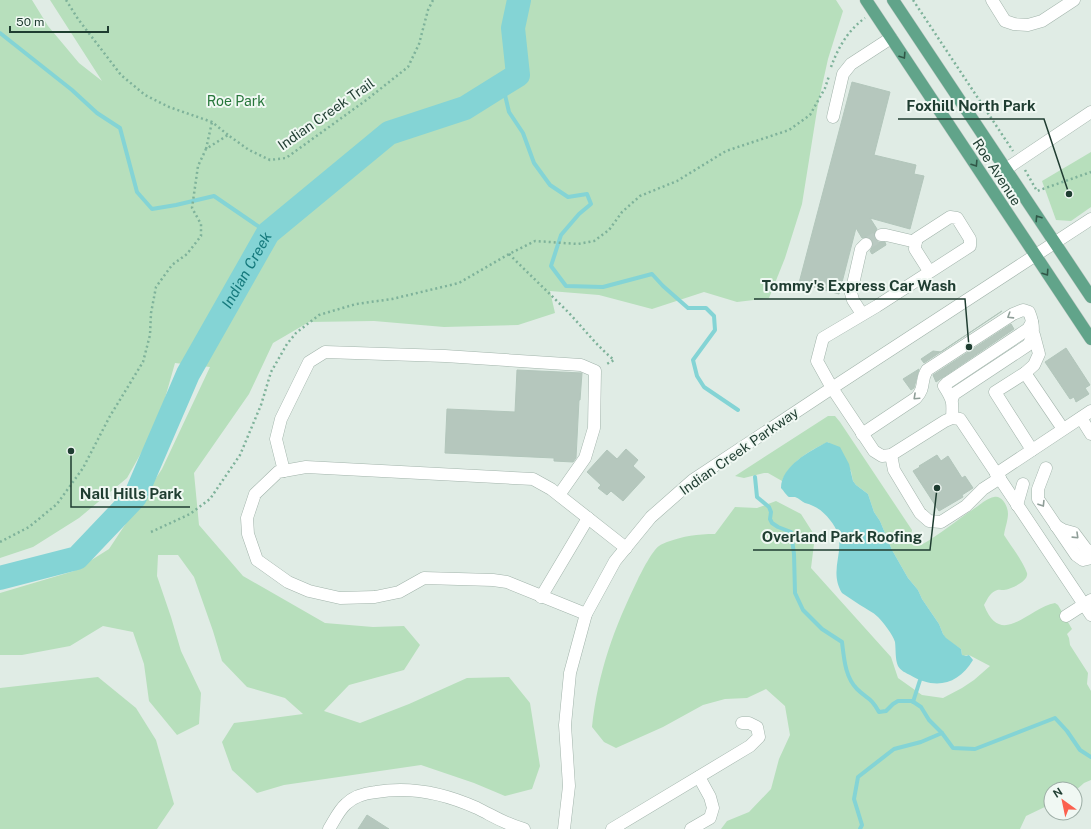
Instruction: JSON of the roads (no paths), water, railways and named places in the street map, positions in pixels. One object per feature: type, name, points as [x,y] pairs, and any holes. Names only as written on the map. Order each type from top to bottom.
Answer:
[{"type":"main road","name":"Roe Avenue","points":[[866,0],[1091,339]]},
{"type":"main road","name":"Roe Avenue","points":[[893,0],[1091,297]]},
{"type":"street","points":[[992,0],[1005,21],[1014,24],[1028,25],[1042,21],[1074,0]]},
{"type":"street","points":[[833,117],[843,74],[847,68],[891,38]]},
{"type":"street","points":[[1006,169],[1091,112]]},
{"type":"street","points":[[929,271],[915,249],[916,239],[950,217],[956,218],[970,239],[970,246],[822,338],[817,361],[832,388],[862,434],[874,451],[882,456],[891,455],[944,421],[952,418],[960,419],[1018,505],[1087,602],[1091,615]]},
{"type":"street","name":"Indian Creek Parkway","points":[[564,829],[569,786],[565,725],[570,673],[586,614],[615,561],[651,517],[693,480],[1091,219]]},
{"type":"street","points":[[881,236],[886,235],[916,242]]},
{"type":"street","points":[[862,314],[853,300],[851,293],[862,249],[866,244]]},
{"type":"street","points":[[862,434],[916,398],[921,393],[923,388],[923,376],[927,370],[1018,311],[1023,310],[1029,312],[1039,354],[1034,365],[1025,373],[995,392],[1033,450],[1050,468],[1038,489],[1037,496],[1076,555],[1083,560],[1091,558]]},
{"type":"street","points":[[952,418],[950,395],[954,394],[1028,345],[1032,339],[1033,329]]},
{"type":"street","points":[[284,471],[276,439],[281,419],[309,362],[325,352],[445,356],[581,365],[594,371],[594,428],[585,458],[559,495]]},
{"type":"street","points":[[1025,373],[1063,430]]},
{"type":"street","points":[[891,455],[928,511],[937,516],[945,513],[978,490],[984,489],[998,476],[1033,450],[1086,414],[1091,434]]},
{"type":"street","points":[[586,614],[507,582],[493,580],[424,578],[399,592],[375,597],[340,598],[309,591],[288,582],[257,560],[248,534],[247,518],[255,494],[278,472],[306,467],[533,479],[551,489],[626,548]]},
{"type":"street","points":[[1018,505],[1023,484]]},
{"type":"street","points":[[541,597],[588,518]]},
{"type":"street","points":[[1056,526],[1074,533],[1091,552]]},
{"type":"street","points":[[1066,616],[1087,602]]},
{"type":"street","points":[[612,829],[750,746],[759,737],[757,727],[749,723],[742,723]]},
{"type":"street","points":[[691,829],[710,818],[713,808],[710,797],[698,777]]},
{"type":"street","points":[[329,829],[346,804],[357,796],[386,790],[421,791],[454,799],[510,825],[524,829]]},
{"type":"water","points":[[827,442],[840,447],[849,464],[853,481],[868,494],[874,512],[880,521],[892,550],[908,578],[918,590],[922,599],[939,624],[943,634],[961,649],[962,655],[969,655],[973,660],[960,675],[953,680],[937,683],[919,680],[899,668],[896,660],[895,642],[885,625],[874,614],[842,593],[836,574],[839,539],[836,529],[822,511],[795,497],[789,497],[781,488],[782,480],[791,466],[805,455]]},
{"type":"waterway","name":"Indian Creek","points":[[0,578],[77,558],[135,497],[188,374],[268,233],[389,133],[465,108],[518,75],[513,28],[519,0]]},
{"type":"waterway","points":[[0,33],[72,90],[97,113],[120,128],[137,192],[152,209],[214,196],[268,233]]},
{"type":"waterway","points":[[514,77],[505,95],[509,112],[523,133],[534,163],[550,185],[568,197],[587,194],[591,204],[579,214],[561,235],[551,266],[566,286],[603,287],[652,274],[688,308],[706,308],[714,316],[715,330],[693,360],[697,376],[704,387],[738,410]]},
{"type":"waterway","points":[[755,477],[757,497],[769,507],[771,512],[770,519],[772,523],[791,532],[794,554],[795,593],[803,610],[822,629],[842,642],[846,667],[850,679],[857,689],[874,703],[879,712],[886,711],[898,701],[912,701],[921,707],[929,720],[942,733],[953,748],[975,749],[1055,718],[1067,731],[1080,750],[1091,757]]},
{"type":"waterway","points":[[913,702],[920,680]]},
{"type":"waterway","points":[[860,829],[862,825],[854,799],[858,777],[894,749],[921,742],[942,733]]},
{"type":"tunnel","points":[[866,244],[881,235]]},
{"type":"place","name":"Foxhill North Park","points":[[1069,194]]},
{"type":"place","name":"Tommy's Express Car Wash","points":[[969,347]]},
{"type":"place","name":"Nall Hills Park","points":[[71,451]]},
{"type":"place","name":"Overland Park Roofing","points":[[937,488]]},
{"type":"park label","name":"Roe Park","points":[[236,101]]}]
